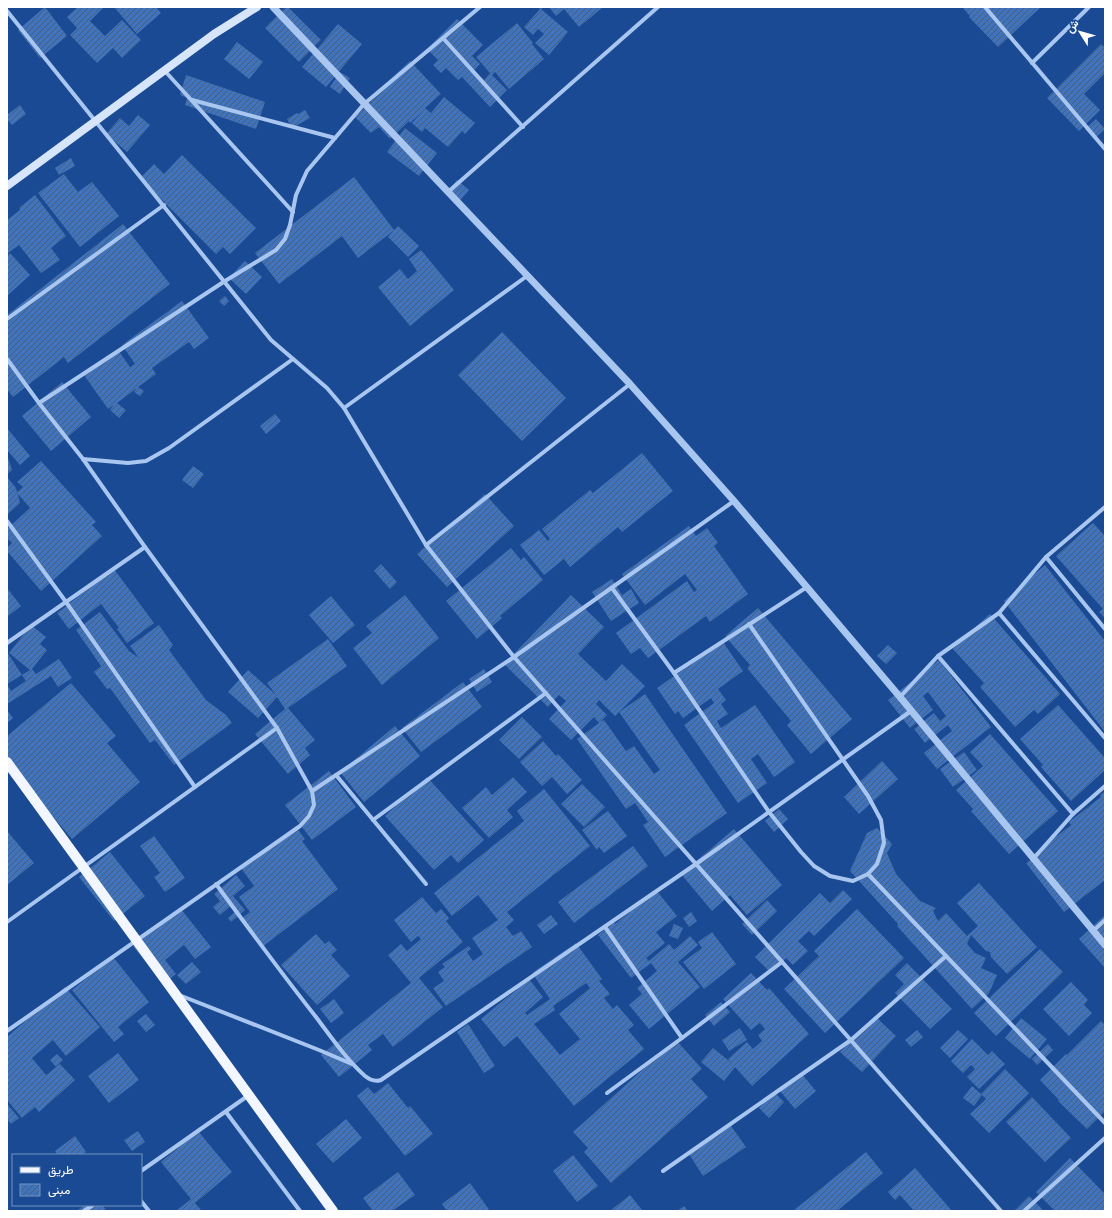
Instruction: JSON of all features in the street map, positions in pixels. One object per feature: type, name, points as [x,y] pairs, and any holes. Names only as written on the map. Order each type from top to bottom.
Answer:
[{"type":"main road","points":[[7,186],[214,34],[257,7]]},
{"type":"main road","points":[[7,762],[333,1211]]},
{"type":"street","points":[[273,7],[630,384],[734,501],[1105,945]]},
{"type":"street","points":[[39,403],[225,281],[276,250],[285,240],[290,226],[296,195],[307,171],[364,104],[480,7]]},
{"type":"street","points":[[448,192],[658,7]]},
{"type":"street","points":[[985,7],[1105,149]]},
{"type":"street","points":[[1032,62],[1088,7]]},
{"type":"street","points":[[7,11],[271,340],[328,388],[344,408],[426,545],[514,657],[1001,1211]]},
{"type":"street","points":[[443,38],[523,127]]},
{"type":"street","points":[[164,70],[293,212]]},
{"type":"street","points":[[192,100],[335,138]]},
{"type":"street","points":[[7,319],[164,205]]},
{"type":"street","points":[[344,408],[527,276]]},
{"type":"street","points":[[7,359],[83,459],[277,728],[312,791],[314,805],[309,816],[300,826],[136,939],[7,1031]]},
{"type":"street","points":[[83,459],[128,462],[146,461],[170,448],[293,359]]},
{"type":"street","points":[[426,545],[630,384]]},
{"type":"street","points":[[312,791],[514,657],[734,501]]},
{"type":"street","points":[[900,698],[938,656],[999,613],[1046,557],[1104,509]]},
{"type":"street","points":[[7,521],[66,602],[195,787]]},
{"type":"street","points":[[7,643],[145,547]]},
{"type":"street","points":[[1046,557],[1105,629]]},
{"type":"street","points":[[674,673],[807,587]]},
{"type":"street","points":[[612,588],[674,673],[769,812],[801,852],[814,866],[830,876],[853,880],[868,874],[877,864],[884,843],[881,820],[868,796],[749,624]]},
{"type":"street","points":[[999,613],[1105,738]]},
{"type":"street","points":[[938,656],[1074,814]]},
{"type":"street","points":[[373,820],[546,693]]},
{"type":"street","points":[[216,884],[291,986],[353,1064],[366,1077],[377,1081],[381,1080],[696,864],[911,711]]},
{"type":"street","points":[[7,922],[277,728]]},
{"type":"street","points":[[336,775],[426,884]]},
{"type":"street","points":[[1034,859],[1074,814],[1105,786]]},
{"type":"street","points":[[868,874],[1105,1123]]},
{"type":"street","points":[[1093,931],[1105,920]]},
{"type":"street","points":[[605,927],[682,1038]]},
{"type":"street","points":[[663,1171],[851,1040],[946,956]]},
{"type":"street","points":[[607,1093],[782,962]]},
{"type":"street","points":[[176,994],[353,1064]]},
{"type":"street","points":[[142,1170],[250,1095]]},
{"type":"street","points":[[226,1112],[300,1211]]},
{"type":"street","points":[[1024,1211],[1105,1138]]},
{"type":"street","points":[[142,1202],[149,1211]]},
{"type":"building","points":[[45,7],[67,36],[40,58],[18,30]]},
{"type":"building","points":[[78,7],[104,7],[90,21],[105,36],[122,20],[141,40],[122,58],[113,48],[97,63],[70,35],[77,28],[67,17]]},
{"type":"building","points":[[114,7],[156,7],[161,13],[137,34]]},
{"type":"building","points":[[286,7],[288,7],[321,40],[299,62],[265,28]]},
{"type":"building","points":[[538,7],[544,7],[541,9],[568,32],[549,55],[535,43],[544,34],[538,29],[533,35],[524,27],[540,9]]},
{"type":"building","points":[[549,7],[603,7],[579,27],[564,9],[556,16]]},
{"type":"building","points":[[962,7],[1041,7],[998,47],[969,17],[970,16]]},
{"type":"building","points":[[457,19],[483,45],[472,56],[480,64],[474,70],[484,80],[490,73],[476,57],[517,23],[544,59],[509,89],[495,72],[492,75],[507,90],[490,107],[462,77],[458,80],[446,68],[441,73],[433,65],[438,60],[427,49]]},
{"type":"building","points":[[338,24],[362,44],[326,87],[302,67]]},
{"type":"building","points":[[237,42],[263,62],[249,79],[224,59]]},
{"type":"building","points":[[1101,44],[1105,48],[1105,73],[1084,94],[1100,110],[1079,131],[1047,98]]},
{"type":"building","points":[[410,61],[441,94],[425,108],[431,113],[444,97],[475,123],[465,134],[462,131],[448,147],[425,128],[422,132],[412,123],[422,112],[410,123],[409,121],[390,139],[379,127],[371,133],[355,117],[377,96],[375,94]]},
{"type":"building","points":[[340,72],[350,78],[340,94],[330,87]]},
{"type":"building","points":[[186,75],[265,102],[256,129],[185,105],[187,98],[180,95]]},
{"type":"building","points":[[20,105],[26,114],[12,125],[7,119],[7,115]]},
{"type":"building","points":[[305,110],[310,118],[292,128],[287,119]]},
{"type":"building","points":[[138,115],[150,125],[127,152],[106,134],[120,118],[129,126]]},
{"type":"building","points":[[1096,119],[1105,129],[1094,139],[1085,129]]},
{"type":"building","points":[[405,128],[437,153],[419,176],[387,152]]},
{"type":"building","points":[[182,155],[256,228],[230,254],[223,247],[216,254],[140,178],[154,164],[164,174]]},
{"type":"building","points":[[71,158],[75,166],[59,175],[55,168]]},
{"type":"building","points":[[64,174],[78,192],[92,182],[119,216],[80,247],[38,193]]},
{"type":"building","points":[[354,177],[394,230],[398,226],[419,246],[408,257],[388,237],[393,231],[358,258],[342,236],[279,284],[255,253]]},
{"type":"building","points":[[457,180],[469,190],[458,203],[446,194]]},
{"type":"building","points":[[35,195],[66,236],[51,248],[60,260],[41,273],[19,245],[8,253],[7,251],[7,220]]},
{"type":"building","points":[[123,224],[170,284],[68,363],[64,357],[13,397],[7,389],[7,315]]},
{"type":"building","points":[[421,250],[454,290],[410,326],[378,287],[400,269],[408,279],[417,271],[409,259]]},
{"type":"building","points":[[10,253],[30,275],[7,296],[7,256]]},
{"type":"building","points":[[245,261],[262,277],[246,294],[229,278]]},
{"type":"building","points":[[225,296],[229,301],[224,306],[219,301]]},
{"type":"building","points":[[182,301],[209,338],[194,349],[189,342],[152,368],[156,374],[138,387],[144,391],[140,396],[134,392],[137,388],[117,403],[126,410],[119,418],[110,410],[114,405],[108,409],[84,375],[118,350],[130,367],[135,364],[122,345]]},
{"type":"building","points":[[502,332],[566,398],[522,441],[458,375]]},
{"type":"building","points":[[62,382],[91,417],[51,451],[22,416]]},
{"type":"building","points":[[275,414],[281,421],[266,434],[260,426]]},
{"type":"building","points":[[7,428],[30,456],[20,465],[7,450]]},
{"type":"building","points":[[642,453],[673,491],[622,532],[618,527],[570,567],[564,559],[544,575],[520,545],[539,530],[548,541],[550,539],[542,529],[590,490],[593,493]]},
{"type":"building","points":[[7,455],[12,470],[7,474]]},
{"type":"building","points":[[41,461],[96,522],[92,525],[102,536],[41,591],[7,551],[7,548],[12,543],[7,538],[7,529],[30,508],[18,494],[20,503],[7,515],[7,477],[16,488],[17,492],[23,487],[17,482]]},
{"type":"building","points":[[193,466],[204,474],[193,488],[182,480]]},
{"type":"building","points":[[485,494],[514,526],[447,587],[417,554]]},
{"type":"building","points":[[1093,523],[1105,536],[1105,618],[1099,612],[1103,609],[1056,556]]},
{"type":"building","points":[[689,526],[696,536],[707,528],[718,543],[714,546],[748,594],[710,622],[706,616],[648,658],[640,648],[631,654],[616,633],[687,581],[694,592],[697,590],[685,574],[645,605],[622,574]]},
{"type":"building","points":[[511,548],[521,560],[524,557],[543,580],[500,616],[502,618],[477,639],[446,601]]},
{"type":"building","points":[[381,564],[397,582],[390,589],[374,571]]},
{"type":"building","points":[[1045,565],[1105,641],[1105,732],[1004,601]]},
{"type":"building","points":[[114,569],[154,623],[127,643],[117,629],[119,628],[101,604],[69,629],[57,613]]},
{"type":"building","points":[[612,579],[622,595],[631,589],[639,603],[611,621],[592,592]]},
{"type":"building","points":[[7,588],[21,606],[7,617]]},
{"type":"building","points":[[405,595],[439,638],[382,685],[353,648],[372,633],[366,626]]},
{"type":"building","points":[[571,595],[604,627],[578,654],[606,681],[622,664],[645,686],[619,712],[645,694],[727,813],[665,857],[643,825],[648,822],[635,803],[626,809],[577,739],[599,723],[594,717],[571,740],[549,719],[566,701],[559,695],[548,707],[504,664]],"holes":[[[599,700],[615,716],[619,712],[660,770],[654,774],[634,746],[626,751],[604,720],[600,722],[607,715],[596,704]]]},
{"type":"building","points":[[331,596],[355,625],[333,643],[309,615]]},
{"type":"building","points":[[758,608],[852,719],[811,754],[787,725],[791,721],[747,668],[750,665],[725,636]]},
{"type":"building","points":[[100,612],[129,651],[139,658],[130,646],[159,625],[173,645],[169,650],[206,700],[226,715],[232,723],[174,765],[155,740],[150,743],[110,688],[107,689],[94,672],[101,666],[76,630]]},
{"type":"building","points":[[990,614],[1060,694],[1038,714],[1034,710],[1015,727],[980,687],[984,683],[952,648]]},
{"type":"building","points":[[31,625],[46,637],[40,644],[47,650],[32,669],[36,674],[59,659],[72,678],[58,687],[51,676],[7,704],[7,684],[11,691],[26,681],[22,675],[30,670],[9,653]]},
{"type":"building","points":[[328,639],[347,666],[288,708],[315,740],[305,748],[310,755],[288,774],[255,734],[285,709],[277,697],[258,718],[228,692],[248,670],[276,695],[267,683]]},
{"type":"building","points":[[723,642],[743,671],[718,689],[726,700],[721,704],[728,714],[717,721],[721,728],[755,705],[795,762],[774,777],[758,754],[751,759],[767,783],[738,803],[684,725],[714,703],[711,698],[683,718],[678,711],[675,714],[657,688]]},
{"type":"building","points":[[888,645],[897,653],[886,664],[877,656]]},
{"type":"building","points":[[7,652],[22,675],[7,684]]},
{"type":"building","points":[[939,660],[991,727],[937,769],[924,753],[952,731],[948,725],[925,743],[914,729],[934,713],[940,721],[946,716],[928,692],[923,696],[933,710],[910,728],[888,700]]},
{"type":"building","points":[[484,669],[492,682],[477,692],[469,679]]},
{"type":"building","points":[[463,682],[482,707],[421,752],[402,728]]},
{"type":"building","points":[[71,683],[116,736],[107,743],[140,782],[72,839],[40,801],[36,805],[7,771],[7,736]]},
{"type":"building","points":[[1058,705],[1105,758],[1105,770],[1071,801],[1041,767],[1043,765],[1020,739]]},
{"type":"building","points":[[7,710],[13,718],[7,723]]},
{"type":"building","points":[[522,717],[542,737],[519,759],[499,740]]},
{"type":"building","points":[[395,726],[420,756],[364,802],[340,772]]},
{"type":"building","points":[[990,734],[1058,811],[1009,854],[971,811],[973,809],[956,790],[983,766],[970,752]]},
{"type":"building","points":[[543,741],[556,756],[558,754],[582,780],[567,794],[552,777],[542,786],[520,762]]},
{"type":"building","points":[[964,752],[977,770],[953,787],[940,769]]},
{"type":"building","points":[[882,761],[898,779],[859,814],[844,797]]},
{"type":"building","points":[[329,771],[356,807],[312,840],[285,805]]},
{"type":"building","points":[[427,777],[484,840],[458,863],[451,855],[434,870],[385,816]]},
{"type":"building","points":[[513,777],[527,792],[507,810],[513,817],[489,838],[462,808],[486,787],[492,795]]},
{"type":"building","points":[[582,784],[605,807],[584,827],[561,804]]},
{"type":"building","points":[[544,789],[590,846],[507,912],[514,920],[506,927],[513,936],[521,931],[532,947],[446,1006],[433,988],[444,981],[438,972],[445,967],[442,964],[469,946],[471,949],[467,952],[473,961],[483,954],[472,938],[498,920],[478,895],[452,916],[434,893],[524,821],[517,811]]},
{"type":"building","points":[[1105,791],[1105,880],[1064,912],[1026,863],[1036,856],[1034,854],[1071,825],[1069,822],[1101,797],[1100,795]]},
{"type":"building","points":[[779,809],[788,819],[774,832],[765,821]]},
{"type":"building","points":[[608,811],[627,836],[604,853],[599,847],[597,850],[582,830]]},
{"type":"building","points":[[296,827],[305,839],[302,841],[338,889],[262,947],[241,919],[250,912],[239,897],[254,886],[241,868]]},
{"type":"building","points":[[877,828],[892,844],[887,853],[896,874],[920,901],[936,908],[933,911],[938,921],[946,913],[967,936],[978,926],[957,903],[979,883],[1037,947],[1007,974],[991,957],[990,952],[986,951],[971,935],[967,944],[975,953],[986,958],[981,968],[997,975],[989,993],[972,1009],[897,926],[898,924],[850,871],[867,833]]},
{"type":"building","points":[[734,829],[782,885],[747,915],[730,895],[712,911],[681,874]]},
{"type":"building","points":[[7,831],[34,863],[7,885]]},
{"type":"building","points":[[154,836],[185,878],[165,892],[154,877],[160,873],[140,846]]},
{"type":"building","points":[[633,846],[648,866],[574,923],[558,902]]},
{"type":"building","points":[[110,852],[145,896],[114,921],[79,877]]},
{"type":"building","points":[[236,875],[245,886],[233,896],[245,910],[231,922],[228,918],[236,911],[232,905],[220,915],[213,907],[220,901],[214,894]]},
{"type":"building","points":[[656,890],[677,916],[656,932],[665,943],[646,958],[649,961],[669,944],[674,950],[690,936],[698,945],[678,962],[700,987],[649,1029],[629,1005],[642,994],[637,988],[657,971],[651,963],[631,978],[598,935],[614,922],[615,924]]},
{"type":"building","points":[[843,890],[852,899],[814,936],[809,931],[798,941],[808,951],[793,965],[786,958],[771,973],[755,957],[820,893],[830,903]]},
{"type":"building","points":[[422,897],[436,913],[441,909],[449,918],[446,921],[463,942],[419,978],[443,1007],[393,1047],[383,1034],[368,1045],[372,1050],[339,1077],[321,1055],[411,983],[388,955],[401,944],[407,951],[421,939],[418,936],[411,942],[394,920]]},
{"type":"building","points":[[767,900],[777,911],[752,935],[742,924]]},
{"type":"building","points":[[181,909],[211,947],[195,959],[184,945],[165,960],[176,974],[163,984],[133,946]]},
{"type":"building","points":[[857,909],[904,958],[825,1033],[784,989],[819,956],[814,951]]},
{"type":"building","points":[[691,912],[697,921],[689,927],[683,918]]},
{"type":"building","points":[[551,915],[558,924],[544,934],[537,925]]},
{"type":"building","points":[[1105,915],[1105,968],[1079,939]]},
{"type":"building","points":[[674,924],[683,928],[678,939],[669,936]]},
{"type":"building","points":[[712,932],[736,964],[704,989],[683,962],[702,948],[698,942]]},
{"type":"building","points":[[316,934],[325,944],[329,941],[337,950],[331,955],[350,976],[317,1005],[281,965]]},
{"type":"building","points":[[576,943],[602,979],[599,981],[610,994],[604,998],[613,1009],[617,1005],[634,1025],[628,1030],[644,1049],[574,1106],[517,1036],[504,1047],[481,1019],[529,979],[543,997],[525,1013],[527,1015],[550,999],[532,973]],"holes":[[[586,983],[590,988],[559,1014],[580,1039],[560,1055],[534,1024],[555,1010],[553,1006]]]},
{"type":"building","points":[[1040,949],[1063,972],[996,1036],[974,1013]]},
{"type":"building","points":[[113,957],[149,1002],[118,1027],[124,1034],[114,1042],[72,990]]},
{"type":"building","points":[[192,962],[201,972],[186,984],[177,975]]},
{"type":"building","points":[[907,963],[952,1009],[930,1029],[895,993],[904,984],[895,975]]},
{"type":"building","points":[[751,973],[767,990],[769,988],[809,1034],[752,1086],[735,1067],[724,1081],[701,1062],[713,1048],[733,1064],[728,1059],[747,1042],[753,1049],[762,1041],[758,1035],[765,1029],[760,1023],[751,1030],[723,999]]},
{"type":"building","points":[[1071,982],[1088,1000],[1084,1005],[1092,1013],[1069,1036],[1043,1009]]},
{"type":"building","points":[[65,987],[100,1027],[66,1056],[53,1040],[32,1058],[46,1075],[60,1064],[75,1080],[39,1112],[35,1107],[22,1118],[7,1100],[7,1037]]},
{"type":"building","points":[[334,999],[344,1013],[331,1023],[320,1009]]},
{"type":"building","points":[[721,1002],[730,1012],[714,1026],[705,1015]]},
{"type":"building","points":[[146,1014],[155,1025],[146,1032],[137,1021]]},
{"type":"building","points":[[875,1016],[896,1036],[862,1072],[840,1052]]},
{"type":"building","points":[[1021,1018],[1047,1039],[1030,1059],[1005,1038]]},
{"type":"building","points":[[1101,1021],[1105,1025],[1105,1111],[1087,1129],[1058,1101],[1059,1100],[1040,1080]]},
{"type":"building","points":[[468,1024],[495,1066],[484,1073],[457,1032]]},
{"type":"building","points":[[740,1028],[747,1040],[729,1051],[722,1040]]},
{"type":"building","points":[[917,1030],[923,1037],[911,1047],[905,1040]]},
{"type":"building","points":[[958,1030],[968,1039],[950,1058],[940,1048]]},
{"type":"building","points":[[972,1039],[988,1055],[992,1051],[1005,1064],[979,1089],[967,1077],[975,1069],[971,1065],[963,1073],[951,1061]]},
{"type":"building","points":[[676,1040],[702,1069],[691,1079],[708,1097],[611,1183],[584,1152],[588,1148],[573,1132]]},
{"type":"building","points":[[1048,1044],[1053,1050],[1037,1065],[1032,1059]]},
{"type":"building","points":[[118,1053],[139,1080],[109,1103],[88,1076]]},
{"type":"building","points":[[57,1054],[63,1060],[56,1067],[50,1060]]},
{"type":"building","points":[[1005,1069],[1029,1093],[989,1133],[970,1114],[986,1099],[982,1095],[974,1106],[963,1098],[972,1086],[981,1094]]},
{"type":"building","points":[[801,1073],[816,1091],[795,1109],[780,1091]]},
{"type":"building","points":[[388,1083],[408,1108],[410,1106],[433,1134],[405,1156],[357,1096],[368,1087],[374,1094]]},
{"type":"building","points":[[774,1092],[784,1102],[769,1118],[759,1108]]},
{"type":"building","points":[[1032,1097],[1071,1138],[1045,1162],[1006,1122]]},
{"type":"building","points":[[7,1104],[19,1118],[11,1124],[7,1119]]},
{"type":"building","points":[[346,1119],[362,1138],[333,1163],[316,1144]]},
{"type":"building","points":[[731,1126],[746,1147],[703,1176],[689,1154]]},
{"type":"building","points":[[138,1131],[145,1142],[132,1151],[124,1140]]},
{"type":"building","points":[[198,1131],[232,1172],[195,1203],[202,1211],[176,1211],[191,1199],[161,1162]]},
{"type":"building","points":[[75,1136],[86,1152],[83,1154],[57,1154],[55,1151]]},
{"type":"building","points":[[866,1152],[883,1173],[837,1211],[793,1211]]},
{"type":"building","points":[[573,1155],[598,1186],[577,1202],[553,1171]]},
{"type":"building","points":[[1070,1158],[1105,1194],[1105,1211],[1055,1211],[1036,1192]]},
{"type":"building","points":[[915,1168],[952,1211],[914,1211],[900,1195],[895,1200],[888,1192]]},
{"type":"building","points":[[398,1172],[415,1195],[392,1211],[373,1211],[363,1198]]},
{"type":"building","points":[[470,1183],[490,1211],[447,1211],[442,1204]]},
{"type":"building","points":[[630,1195],[642,1210],[610,1211]]},
{"type":"building","points":[[1029,1196],[1044,1211],[1014,1211]]},
{"type":"building","points":[[83,1206],[103,1206],[107,1211],[77,1211]]},
{"type":"building","points":[[684,1206],[688,1211],[677,1211]]}]
